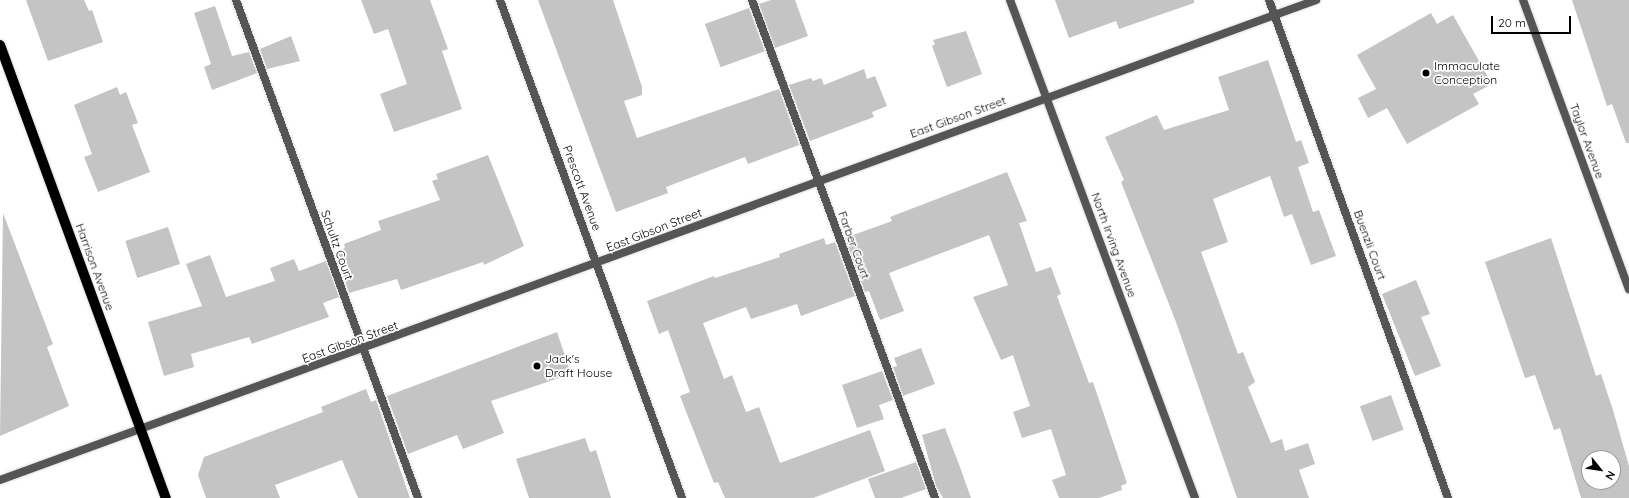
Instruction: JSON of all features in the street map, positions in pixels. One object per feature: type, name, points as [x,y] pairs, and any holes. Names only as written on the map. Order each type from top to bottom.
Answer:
[{"type":"main road","name":"Harrison Avenue","points":[[0,45],[166,498]]},
{"type":"street","name":"Schultz Court","points":[[236,0],[362,351],[418,498]]},
{"type":"street","name":"Prescott Avenue","points":[[500,0],[682,498]]},
{"type":"street","name":"Farber Court","points":[[752,0],[935,498]]},
{"type":"street","name":"North Irving Avenue","points":[[1010,0],[1195,498]]},
{"type":"street","name":"Buenzli Court","points":[[1269,0],[1448,498]]},
{"type":"street","name":"East Gibson Street","points":[[0,480],[362,351],[597,264],[817,180],[1316,0]]},
{"type":"street","name":"Taylor Avenue","points":[[1523,0],[1629,289]]},
{"type":"building","points":[[26,0],[84,0],[89,11],[92,10],[103,42],[48,61]]},
{"type":"building","points":[[361,0],[430,0],[448,49],[442,51],[462,109],[394,132],[380,94],[407,84],[388,29],[374,34]]},
{"type":"building","points":[[538,0],[613,0],[642,87],[642,95],[624,101],[637,138],[779,89],[799,145],[748,164],[745,157],[666,187],[668,193],[616,212]]},
{"type":"building","points":[[771,0],[795,0],[808,36],[775,48],[759,4]]},
{"type":"building","points":[[1055,0],[1194,0],[1194,3],[1119,29],[1116,21],[1069,38]]},
{"type":"building","points":[[1572,0],[1629,0],[1629,143],[1626,143],[1612,104],[1607,106]]},
{"type":"building","points":[[215,6],[232,56],[249,52],[257,73],[212,90],[204,67],[211,64],[194,13]]},
{"type":"building","points":[[749,8],[765,51],[721,67],[705,24]]},
{"type":"building","name":"Immaculate Conception","points":[[1431,13],[1437,24],[1453,15],[1492,84],[1473,94],[1479,104],[1407,144],[1387,108],[1368,118],[1358,98],[1376,89],[1357,55]]},
{"type":"building","points":[[966,31],[982,74],[947,87],[932,46],[935,44],[933,40]]},
{"type":"building","points":[[291,36],[300,61],[267,69],[260,49]]},
{"type":"building","points":[[1268,60],[1296,142],[1301,140],[1309,163],[1298,167],[1313,212],[1319,210],[1336,256],[1311,265],[1292,214],[1284,217],[1270,176],[1213,199],[1228,242],[1201,252],[1238,354],[1243,352],[1255,382],[1248,387],[1271,443],[1282,439],[1285,451],[1308,443],[1315,464],[1299,470],[1309,498],[1237,498],[1176,322],[1121,182],[1124,180],[1105,137],[1157,115],[1164,130],[1229,110],[1218,77]]},
{"type":"building","points":[[864,69],[867,79],[875,76],[887,106],[872,112],[874,117],[810,141],[789,85],[811,78],[813,81],[821,78],[824,85]]},
{"type":"building","points":[[117,87],[120,95],[126,92],[138,123],[132,125],[150,172],[98,192],[84,157],[92,154],[74,105]]},
{"type":"building","points":[[488,155],[524,246],[484,265],[483,262],[401,290],[397,279],[349,293],[336,252],[345,248],[344,244],[381,230],[378,221],[440,200],[432,181],[438,179],[436,174]]},
{"type":"building","points":[[1007,172],[1027,221],[1019,223],[1036,272],[1051,267],[1061,294],[1057,296],[1089,383],[1093,382],[1127,483],[1121,486],[1122,490],[1099,498],[1059,498],[1052,480],[1066,475],[1051,429],[1022,438],[1013,412],[1030,406],[1013,355],[1001,360],[973,297],[1008,285],[989,235],[889,273],[904,311],[880,320],[869,291],[865,292],[845,238],[892,221],[890,217]]},
{"type":"building","points":[[3,213],[53,344],[47,347],[69,406],[0,436]]},
{"type":"building","points":[[168,227],[180,264],[137,278],[125,241]]},
{"type":"building","points":[[824,238],[826,245],[835,242],[855,296],[801,316],[797,304],[751,319],[746,307],[703,323],[724,379],[732,375],[746,412],[759,407],[780,463],[870,430],[885,471],[813,498],[725,498],[718,482],[714,483],[680,396],[690,392],[668,330],[659,334],[647,301],[714,276],[715,278],[780,257],[779,254]]},
{"type":"building","points":[[1551,238],[1596,376],[1601,374],[1613,410],[1629,466],[1629,498],[1581,498],[1560,428],[1554,430],[1535,375],[1525,378],[1485,262]]},
{"type":"building","points":[[210,255],[226,297],[275,281],[270,268],[294,259],[299,271],[326,261],[339,297],[323,303],[329,317],[252,344],[249,337],[191,354],[194,367],[164,376],[148,322],[202,306],[186,264]]},
{"type":"building","points":[[1416,280],[1430,314],[1421,317],[1441,366],[1415,376],[1382,294]]},
{"type":"building","points":[[557,332],[571,374],[491,401],[504,433],[463,449],[457,435],[408,454],[387,396]]},
{"type":"building","points":[[921,348],[935,384],[903,396],[893,367],[897,366],[894,358]]},
{"type":"building","points":[[882,371],[893,400],[879,405],[884,419],[857,428],[842,385]]},
{"type":"building","points":[[366,389],[371,402],[376,400],[410,498],[358,498],[342,460],[275,485],[280,498],[206,498],[198,475],[204,457],[323,412],[321,407]]},
{"type":"building","points":[[1391,395],[1404,430],[1373,441],[1360,406]]},
{"type":"building","points":[[945,428],[971,498],[943,498],[936,486],[922,435]]},
{"type":"building","points":[[585,438],[590,452],[596,450],[611,498],[529,498],[516,459]]},
{"type":"building","points":[[916,462],[926,489],[901,498],[875,498],[868,479]]},
{"type":"place","name":"Immaculate Conception","points":[[1426,73]]},
{"type":"place","name":"Jack's Draft House","points":[[537,366]]}]
